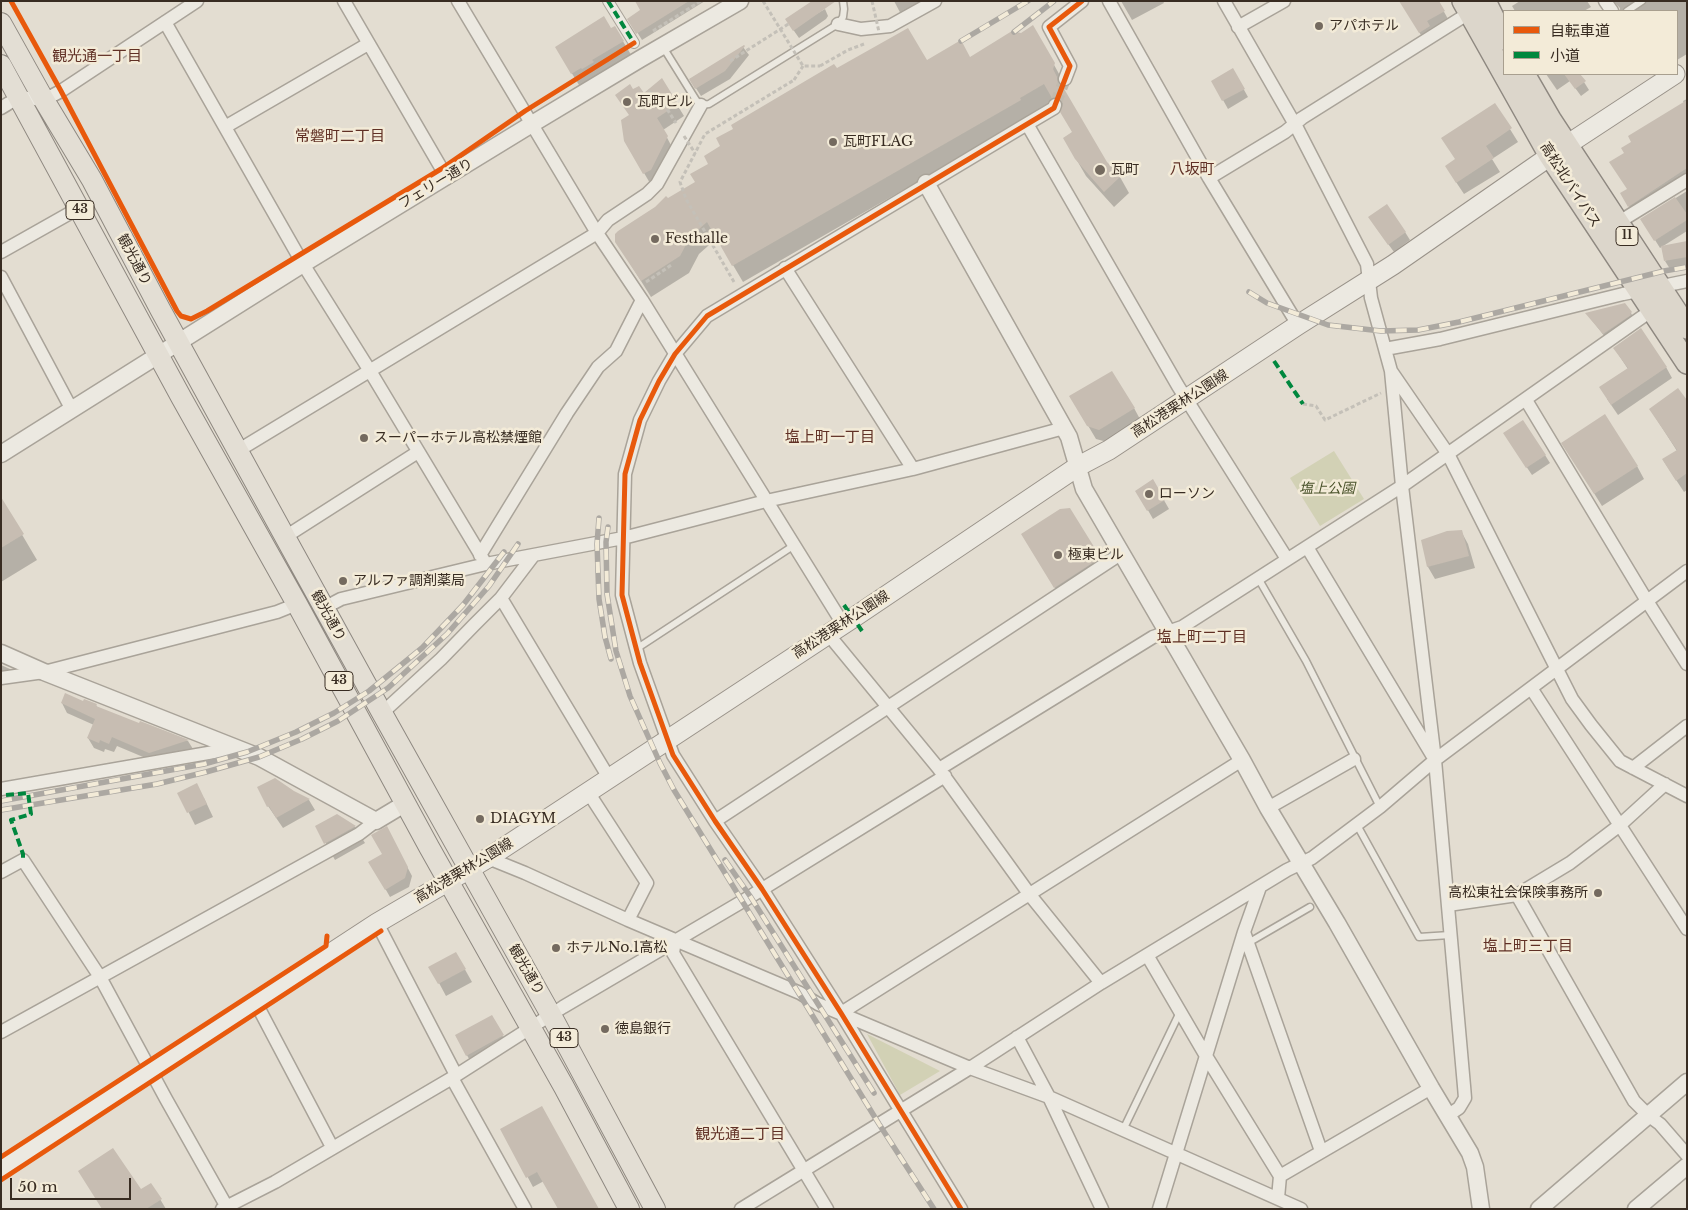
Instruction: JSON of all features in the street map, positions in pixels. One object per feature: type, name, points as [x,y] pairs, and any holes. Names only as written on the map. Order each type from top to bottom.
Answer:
[{"type":"highway","points":[[1478,4],[1503,38]]},
{"type":"highway","name":"高松北バイパス","points":[[1478,4],[1503,50]]},
{"type":"highway","name":"高松北バイパス","points":[[1517,75],[1558,150],[1649,288],[1687,328]]},
{"type":"highway","name":"高松北バイパス","points":[[1524,75],[1558,150],[1619,222],[1649,288],[1652,310],[1687,363]]},
{"type":"main road","name":"観光通り","points":[[11,20],[44,100],[92,180],[285,537],[551,1015],[655,1209]]},
{"type":"main road","name":"観光通り","points":[[1,65],[158,355],[531,1028],[629,1209]]},
{"type":"main road","name":"高松港栗林公園線","points":[[1,1169],[377,924],[488,858],[836,629],[1077,467],[1109,450],[1187,400],[1298,325],[1369,280],[1667,76]]},
{"type":"street","points":[[344,1],[447,178]]},
{"type":"street","points":[[458,1],[597,233],[642,300],[766,501],[793,546],[836,629],[888,706],[942,773],[1030,895],[1101,983]]},
{"type":"street","points":[[608,1],[634,43]]},
{"type":"street","name":"フェリー通り","points":[[1,454],[303,264],[447,178],[622,69],[740,1]]},
{"type":"street","points":[[838,24],[862,29],[890,26],[935,1]]},
{"type":"street","points":[[1065,79],[1070,66],[1049,27],[1082,1]]},
{"type":"street","points":[[1109,1],[1209,178],[1298,325]]},
{"type":"street","points":[[1224,1],[1294,125],[1366,264],[1371,298],[1391,371],[1402,486],[1435,760],[1464,1098],[1459,1108],[1447,1116]]},
{"type":"street","points":[[1238,27],[1284,1]]},
{"type":"street","points":[[1,108],[19,97],[44,100],[61,91],[166,22],[189,3]]},
{"type":"street","points":[[1209,178],[1294,125],[1478,4]]},
{"type":"street","points":[[166,22],[303,264],[370,371],[483,560]]},
{"type":"street","points":[[225,127],[368,44]]},
{"type":"street","points":[[239,450],[597,233],[608,220],[647,194],[658,184],[701,105]]},
{"type":"street","points":[[961,1209],[841,1013],[673,755],[636,649],[622,595],[625,474],[640,420],[659,381],[675,354],[707,316],[1054,108],[1055,105]]},
{"type":"street","points":[[1027,124],[1187,400],[1287,560]]},
{"type":"street","points":[[1619,222],[1687,180]]},
{"type":"street","points":[[926,183],[1069,436],[1084,489],[1470,1153],[1481,1209]]},
{"type":"street","points":[[1,252],[79,208]]},
{"type":"street","points":[[785,268],[913,469]]},
{"type":"street","points":[[1,277],[72,410]]},
{"type":"street","points":[[1385,349],[1448,338],[1649,288],[1687,281]]},
{"type":"street","points":[[483,560],[572,405],[598,367],[616,351],[642,300]]},
{"type":"street","points":[[1,872],[23,860],[100,977],[226,1208],[275,1182],[454,1076],[551,1015],[762,889],[1153,637],[1182,628],[1402,486],[1652,310]]},
{"type":"street","points":[[1391,371],[1448,454],[1572,698],[1590,725],[1620,761],[1687,796]]},
{"type":"street","points":[[1526,400],[1647,602],[1687,664]]},
{"type":"street","points":[[324,608],[341,599],[483,560],[533,556],[623,538],[766,501],[913,469],[1064,428]]},
{"type":"street","points":[[285,537],[418,452]]},
{"type":"street","points":[[1307,547],[1435,760]]},
{"type":"street","points":[[716,821],[1122,553]]},
{"type":"street","points":[[382,713],[501,598],[533,556]]},
{"type":"street","points":[[741,1209],[970,1068],[1101,983],[1301,864],[1358,825],[1435,760],[1687,571]]},
{"type":"street","points":[[501,598],[609,778]]},
{"type":"street","points":[[1,678],[44,672],[277,612],[297,604]]},
{"type":"street","points":[[1,653],[44,672],[259,757],[376,821]]},
{"type":"street","points":[[1531,688],[1687,929]]},
{"type":"street","points":[[1633,768],[1687,726]]},
{"type":"street","points":[[1,789],[237,748]]},
{"type":"street","points":[[1268,808],[1354,759]]},
{"type":"street","points":[[841,1013],[1242,760]]},
{"type":"street","points":[[1448,905],[1517,894],[1570,863],[1620,825],[1666,784]]},
{"type":"street","points":[[588,792],[647,883],[628,920]]},
{"type":"street","points":[[1,1032],[359,834],[406,803]]},
{"type":"street","points":[[488,858],[800,993],[818,1004],[970,1068],[1049,1097],[1301,1209]]},
{"type":"street","points":[[1159,1209],[1206,1056],[1246,938],[1260,887]]},
{"type":"street","points":[[1517,894],[1634,1100],[1649,1116],[1660,1124],[1687,1155]]},
{"type":"street","points":[[377,924],[454,1076],[525,1209]]},
{"type":"street","points":[[1246,938],[1321,1151]]},
{"type":"street","points":[[675,940],[673,953],[827,1209]]},
{"type":"street","points":[[1147,955],[1206,1056],[1280,1176],[1278,1198]]},
{"type":"street","points":[[256,1003],[332,1147]]},
{"type":"street","points":[[1017,1037],[1049,1097],[1102,1209]]},
{"type":"street","points":[[1540,1209],[1687,1082]]},
{"type":"street","points":[[1280,1176],[1431,1088]]},
{"type":"street","points":[[1636,1209],[1687,1166]]},
{"type":"lane","points":[[663,47],[696,100],[701,105],[709,104],[838,24],[843,17],[843,1]]},
{"type":"lane","points":[[1628,10],[1642,1]]},
{"type":"lane","points":[[636,649],[793,546]]},
{"type":"lane","points":[[1258,578],[1306,660],[1354,759],[1380,807]]},
{"type":"lane","points":[[1358,825],[1419,937],[1450,934]]},
{"type":"lane","points":[[1246,938],[1310,907]]},
{"type":"lane","points":[[1123,1130],[1180,1011]]},
{"type":"path","points":[[11,1],[11,20]]},
{"type":"path","points":[[634,43],[701,1]]},
{"type":"path","points":[[762,1],[803,66]]},
{"type":"path","points":[[872,1],[881,38]]},
{"type":"path","points":[[730,61],[790,23]]},
{"type":"path","points":[[803,66],[820,66],[848,50],[865,44]]},
{"type":"path","points":[[734,282],[686,199],[680,182],[705,134],[794,80],[803,66]]},
{"type":"path","points":[[649,91],[665,106]]},
{"type":"path","points":[[684,136],[695,154]]},
{"type":"path","points":[[648,286],[646,282],[673,264]]},
{"type":"path","points":[[1303,404],[1316,406],[1324,420],[1392,387]]},
{"type":"green space","name":"塩上公園","points":[[1334,451],[1364,499],[1320,526],[1290,478]]},
{"type":"green space","points":[[867,1034],[940,1071],[900,1095]]},
{"type":"building","points":[[635,1],[689,1],[636,34],[627,19],[640,10]]},
{"type":"building","points":[[812,1],[836,1],[793,31],[785,19]]},
{"type":"building","points":[[1399,1],[1439,1],[1445,11],[1427,21],[1430,26],[1419,33]]},
{"type":"building","points":[[604,16],[611,28],[615,26],[624,41],[592,60],[594,62],[571,74],[555,47]]},
{"type":"building","name":"瓦町FLAG","points":[[1033,25],[1055,63],[1053,69],[1058,84],[1063,87],[1107,162],[1121,176],[1104,192],[1075,159],[1063,138],[1072,132],[1060,112],[1063,103],[1058,98],[1052,98],[1044,84],[1020,98],[1021,100],[732,266],[707,222],[690,237],[680,256],[641,281],[615,242],[615,234],[618,231],[655,207],[666,196],[668,198],[695,182],[690,174],[708,164],[704,156],[720,146],[716,138],[733,129],[731,125],[834,64],[837,68],[908,28],[927,60],[961,40],[970,57],[1012,31],[1021,33]]},
{"type":"building","points":[[744,45],[725,71],[695,89],[689,79]]},
{"type":"building","points":[[1233,68],[1245,89],[1222,101],[1211,81]]},
{"type":"building","points":[[1565,75],[1581,75],[1586,81],[1575,89]]},
{"type":"building","points":[[662,78],[678,104],[657,118],[668,136],[651,170],[643,174],[624,141],[621,120],[629,115],[615,95],[630,84],[633,89],[639,86],[644,93]]},
{"type":"building","points":[[1687,100],[1687,168],[1628,207],[1620,193],[1627,189],[1609,162],[1624,153],[1621,148],[1631,142],[1628,136]]},
{"type":"building","points":[[1495,103],[1512,128],[1486,146],[1494,158],[1456,183],[1445,166],[1455,159],[1441,138]]},
{"type":"building","points":[[1675,197],[1687,214],[1687,220],[1654,241],[1640,219]]},
{"type":"building","points":[[1387,204],[1406,232],[1388,245],[1368,217]]},
{"type":"building","points":[[1687,241],[1687,257],[1664,261],[1661,246]]},
{"type":"building","points":[[1625,303],[1632,312],[1631,315],[1603,334],[1585,313]]},
{"type":"building","points":[[1641,328],[1667,367],[1611,405],[1599,387],[1628,368],[1613,348]]},
{"type":"building","points":[[1112,371],[1135,408],[1099,430],[1087,426],[1069,396]]},
{"type":"building","points":[[1678,388],[1687,400],[1687,473],[1676,481],[1662,459],[1677,450],[1649,409]]},
{"type":"building","points":[[1605,414],[1638,466],[1594,494],[1561,443]]},
{"type":"building","points":[[1523,420],[1546,455],[1526,468],[1503,433]]},
{"type":"building","points":[[1153,479],[1165,500],[1147,511],[1135,491]]},
{"type":"building","points":[[1,497],[24,534],[1,548]]},
{"type":"building","name":"極東ビル","points":[[1070,508],[1096,550],[1098,548],[1103,556],[1054,588],[1021,534],[1060,509]]},
{"type":"building","points":[[1462,530],[1469,556],[1427,567],[1421,540],[1447,531]]},
{"type":"building","points":[[65,693],[83,701],[84,699],[97,704],[96,706],[139,723],[140,721],[189,740],[149,753],[112,737],[109,744],[100,740],[99,743],[87,738],[95,719],[61,703]]},
{"type":"building","points":[[275,778],[310,799],[276,818],[269,806],[267,807],[257,787]]},
{"type":"building","points":[[197,783],[207,804],[187,813],[177,793]]},
{"type":"building","points":[[337,814],[356,826],[324,844],[315,826]]},
{"type":"building","points":[[387,826],[408,867],[405,878],[385,890],[368,862],[382,854],[371,835]]},
{"type":"building","points":[[456,952],[466,969],[438,984],[428,967]]},
{"type":"building","points":[[492,1015],[504,1035],[466,1056],[455,1035]]},
{"type":"building","points":[[542,1106],[599,1209],[558,1209],[537,1172],[526,1178],[500,1129]]},
{"type":"building","points":[[113,1148],[141,1189],[151,1183],[162,1199],[146,1209],[102,1209],[78,1171]]},
{"type":"tunnel","points":[[1055,105],[1065,79]]},
{"type":"railway","points":[[961,41],[1028,1]]},
{"type":"railway","points":[[1014,32],[1054,1]]},
{"type":"railway","points":[[1249,292],[1267,303],[1328,325],[1381,331],[1418,330],[1459,322],[1664,271],[1687,267]]},
{"type":"railway","points":[[599,518],[597,544],[599,599],[605,637],[611,659]]},
{"type":"railway","points":[[608,527],[606,542],[607,594],[616,651],[630,696],[660,763],[674,790],[879,1124],[934,1209]]},
{"type":"railway","points":[[1,810],[157,784],[206,772],[259,757],[338,721],[388,688],[447,634],[489,586],[518,544]]},
{"type":"railway","points":[[1,801],[204,764],[247,752],[296,732],[334,713],[369,691],[422,648],[463,605],[504,552]]},
{"type":"railway","points":[[725,860],[750,896],[874,1093]]},
{"type":"marked path","points":[[608,1],[634,43]]},
{"type":"marked path","points":[[1274,361],[1303,404]]},
{"type":"marked path","points":[[844,605],[862,631]]},
{"type":"marked path","points":[[6,795],[28,793],[31,814],[11,820],[23,854],[23,860]]},
{"type":"cycle path","points":[[11,1],[61,91],[177,311],[181,316],[191,319],[441,169],[525,111],[634,43]]},
{"type":"cycle path","points":[[961,1209],[841,1013],[673,755],[640,663],[622,595],[625,474],[640,420],[659,381],[675,354],[707,316],[1054,108],[1070,66],[1049,27],[1082,1]]},
{"type":"cycle path","points":[[1,1180],[381,931]]},
{"type":"cycle path","points":[[1,1157],[326,946],[327,936]]},
{"type":"place","name":"アパホテル","points":[[1319,26]]},
{"type":"place","name":"瓦町ビル","points":[[627,102]]},
{"type":"place","name":"瓦町FLAG","points":[[833,142]]},
{"type":"place","name":"瓦町","points":[[1100,170]]},
{"type":"place","name":"Festhalle","points":[[655,239]]},
{"type":"place","name":"スーパーホテル高松禁煙館","points":[[364,438]]},
{"type":"place","name":"ローソン","points":[[1149,494]]},
{"type":"place","name":"極東ビル","points":[[1058,555]]},
{"type":"place","name":"アルファ調剤薬局","points":[[343,581]]},
{"type":"place","name":"DIAGYM","points":[[480,819]]},
{"type":"place","name":"高松東社会保険事務所","points":[[1598,893]]},
{"type":"place","name":"ホテルNo.1高松","points":[[556,948]]},
{"type":"place","name":"徳島銀行","points":[[605,1029]]},
{"type":"district","name":"観光通一丁目","points":[[97,57]]},
{"type":"district","name":"常磐町二丁目","points":[[340,137]]},
{"type":"district","name":"八坂町","points":[[1192,170]]},
{"type":"district","name":"塩上町一丁目","points":[[830,438]]},
{"type":"district","name":"塩上町二丁目","points":[[1202,638]]},
{"type":"district","name":"塩上町三丁目","points":[[1528,947]]},
{"type":"district","name":"観光通二丁目","points":[[740,1135]]}]
